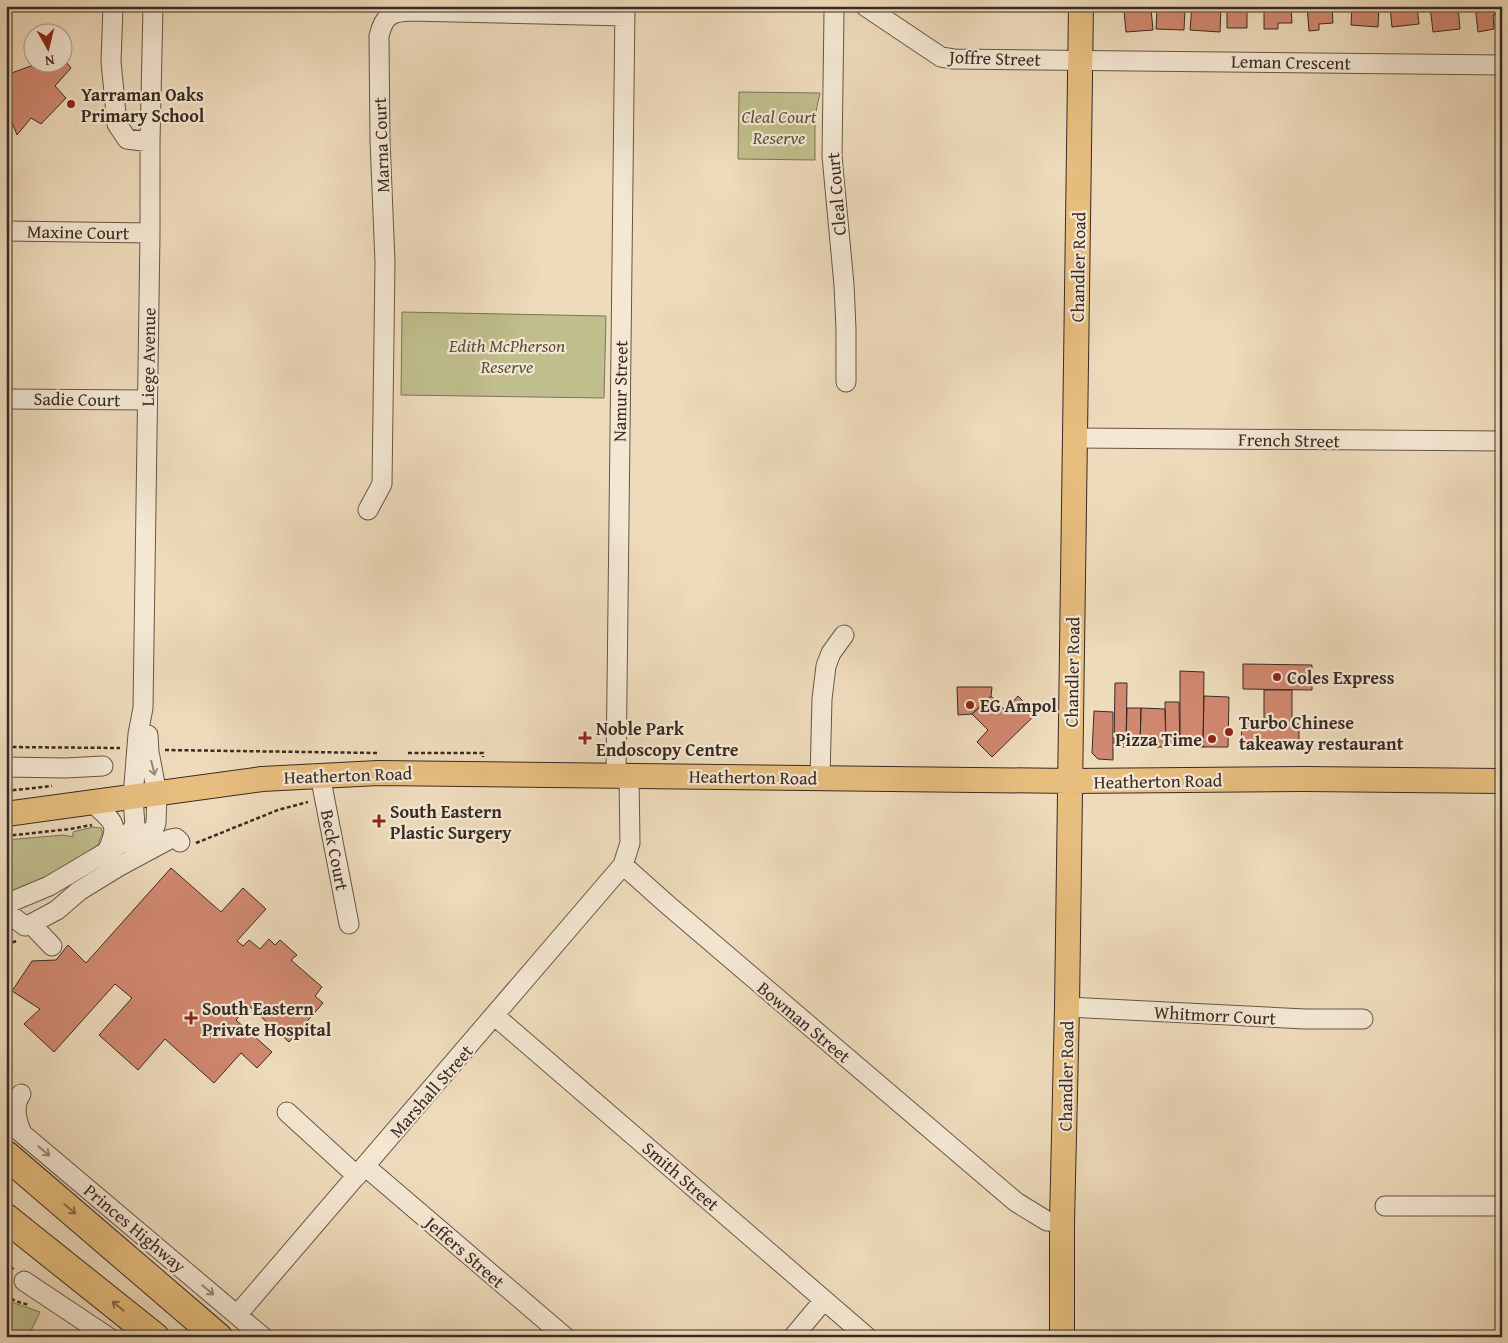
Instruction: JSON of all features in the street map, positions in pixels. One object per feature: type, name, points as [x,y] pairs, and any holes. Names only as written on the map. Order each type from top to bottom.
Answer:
[{"type":"highway","name":"Princes Highway","points":[[6,1156],[218,1337]]},
{"type":"highway","points":[[6,1218],[155,1337]]},
{"type":"main road","name":"Chandler Road","points":[[1062,1337],[1062,1222],[1068,1007],[1082,6]]},
{"type":"main road","name":"Heatherton Road","points":[[6,814],[94,814],[133,797],[262,779],[378,773],[1071,781],[1304,779],[1502,781]]},
{"type":"street","points":[[113,6],[111,62],[118,124],[127,139],[150,142]]},
{"type":"street","name":"Liege Avenue","points":[[114,848],[135,826],[133,797],[137,770],[138,734],[143,708],[153,6]]},
{"type":"street","name":"Cleal Court","points":[[836,6],[834,13],[832,156],[844,285],[846,382]]},
{"type":"street","name":"Joffre Street","points":[[864,6],[941,57],[954,59],[1081,60]]},
{"type":"street","name":"Marna Court","points":[[368,510],[382,484],[385,262],[380,140],[379,36],[382,22],[388,16],[398,12],[410,11],[625,11]]},
{"type":"street","name":"Namur Street","points":[[623,775],[625,11]]},
{"type":"street","name":"Leman Crescent","points":[[1081,60],[1502,65]]},
{"type":"street","name":"Maxine Court","points":[[6,231],[150,233]]},
{"type":"street","name":"Sadie Court","points":[[6,399],[147,400]]},
{"type":"street","name":"French Street","points":[[1075,438],[1502,441]]},
{"type":"street","points":[[820,778],[822,699],[826,666],[831,653],[844,635]]},
{"type":"street","name":"Liege Avenue","points":[[114,848],[143,836],[154,829],[156,823],[157,794],[148,749],[148,734],[143,708]]},
{"type":"street","points":[[6,767],[65,768],[103,766]]},
{"type":"street","name":"Beck Court","points":[[320,775],[349,924]]},
{"type":"street","points":[[623,775],[630,843],[624,865]]},
{"type":"street","points":[[6,904],[65,877],[114,848],[114,827],[107,816],[94,814]]},
{"type":"street","points":[[6,912],[25,926],[31,924],[57,910],[79,891],[172,838],[178,839],[180,842]]},
{"type":"street","name":"Marshall Street","points":[[237,1315],[624,865]]},
{"type":"street","name":"Bowman Street","points":[[624,865],[669,906],[1016,1202],[1047,1222],[1062,1222]]},
{"type":"street","points":[[27,896],[35,915],[31,924]]},
{"type":"street","points":[[31,924],[52,946]]},
{"type":"street","name":"Whitmorr Court","points":[[1068,1007],[1305,1019],[1363,1019]]},
{"type":"street","name":"Smith Street","points":[[496,1016],[867,1337]]},
{"type":"street","points":[[6,1098],[21,1094],[16,1106],[18,1123],[14,1126]]},
{"type":"street","name":"Jeffers Street","points":[[287,1112],[565,1337]]},
{"type":"street","name":"Princes Highway","points":[[14,1126],[263,1337]]},
{"type":"street","points":[[1385,1206],[1502,1206]]},
{"type":"street","points":[[24,1281],[108,1337]]},
{"type":"street","points":[[793,1337],[824,1300]]},
{"type":"path","points":[[6,747],[118,748]]},
{"type":"path","points":[[148,749],[383,752]]},
{"type":"path","points":[[402,753],[483,753],[483,758]]},
{"type":"path","points":[[6,836],[70,830],[94,814]]},
{"type":"path","points":[[6,1295],[15,1301],[34,1307]]},
{"type":"green space","name":"Cleal Court Reserve","points":[[739,92],[820,93],[815,116],[815,160],[738,159]]},
{"type":"green space","name":"Edith McPherson Reserve","points":[[402,312],[606,316],[604,398],[401,395]]},
{"type":"green space","points":[[93,827],[101,828],[102,830],[99,844],[54,873],[6,896],[6,840],[64,835],[73,837],[73,832]]},
{"type":"green space","points":[[6,1299],[40,1312],[28,1337],[6,1337]]},
{"type":"building","points":[[43,6],[65,6],[57,12]]},
{"type":"building","points":[[1192,6],[1221,6],[1220,32],[1190,30]]},
{"type":"building","points":[[1227,6],[1254,6],[1254,9],[1247,9],[1247,28],[1227,28]]},
{"type":"building","points":[[1264,6],[1291,6],[1292,23],[1278,23],[1278,29],[1264,29]]},
{"type":"building","points":[[1307,6],[1332,6],[1333,23],[1319,24],[1319,30],[1309,31]]},
{"type":"building","points":[[1352,6],[1379,6],[1378,27],[1351,25]]},
{"type":"building","points":[[1390,6],[1417,6],[1419,24],[1392,27]]},
{"type":"building","points":[[1430,6],[1458,6],[1460,29],[1433,32]]},
{"type":"building","points":[[1475,6],[1499,6],[1500,14],[1493,15],[1494,29],[1478,32]]},
{"type":"building","points":[[1151,9],[1153,30],[1126,32],[1124,11]]},
{"type":"building","points":[[1157,9],[1185,10],[1184,30],[1156,29]]},
{"type":"building","points":[[22,69],[22,72],[67,72],[55,86],[66,98],[41,124],[31,118],[17,135],[6,107],[6,75]]},
{"type":"building","name":"Coles Express","points":[[1243,664],[1312,665],[1312,690],[1243,689]]},
{"type":"building","points":[[1180,671],[1204,672],[1203,747],[1180,747]]},
{"type":"building","points":[[1115,683],[1127,683],[1126,747],[1114,747]]},
{"type":"building","name":"EG Ampol","points":[[957,687],[992,687],[991,696],[972,714],[958,715]]},
{"type":"building","points":[[1264,690],[1292,690],[1292,724],[1299,724],[1299,744],[1241,744],[1242,723],[1264,723]]},
{"type":"building","points":[[991,696],[1005,710],[1018,696],[1036,714],[992,757],[977,742],[988,730],[972,714]]},
{"type":"building","points":[[1204,696],[1229,697],[1228,747],[1203,747]]},
{"type":"building","points":[[1165,702],[1179,702],[1180,747],[1166,747]]},
{"type":"building","points":[[1127,708],[1141,708],[1140,747],[1126,747]]},
{"type":"building","points":[[1141,708],[1165,709],[1166,747],[1140,747]]},
{"type":"building","points":[[1094,711],[1113,712],[1113,760],[1098,759],[1092,753]]},
{"type":"building","points":[[171,868],[221,912],[243,888],[266,909],[237,941],[243,946],[249,940],[260,949],[269,939],[275,945],[280,940],[297,955],[291,960],[322,987],[315,996],[323,1003],[289,1042],[249,1006],[236,1020],[272,1052],[257,1068],[241,1053],[214,1083],[165,1039],[138,1070],[99,1035],[132,998],[115,984],[54,1052],[24,1024],[40,1009],[12,991],[32,961],[56,960],[68,945],[86,963]]},
{"type":"place","name":"Yarraman Oaks Primary School","points":[[71,104]]},
{"type":"place","name":"Coles Express","points":[[1277,677]]},
{"type":"place","name":"EG Ampol","points":[[970,705]]},
{"type":"place","name":"Turbo Chinese takeaway restaurant","points":[[1229,732]]},
{"type":"place","name":"Noble Park Endoscopy Centre","points":[[585,738]]},
{"type":"place","name":"Pizza Time","points":[[1212,739]]},
{"type":"place","name":"South Eastern Plastic Surgery","points":[[379,821]]},
{"type":"place","name":"South Eastern Private Hospital","points":[[191,1018]]}]
